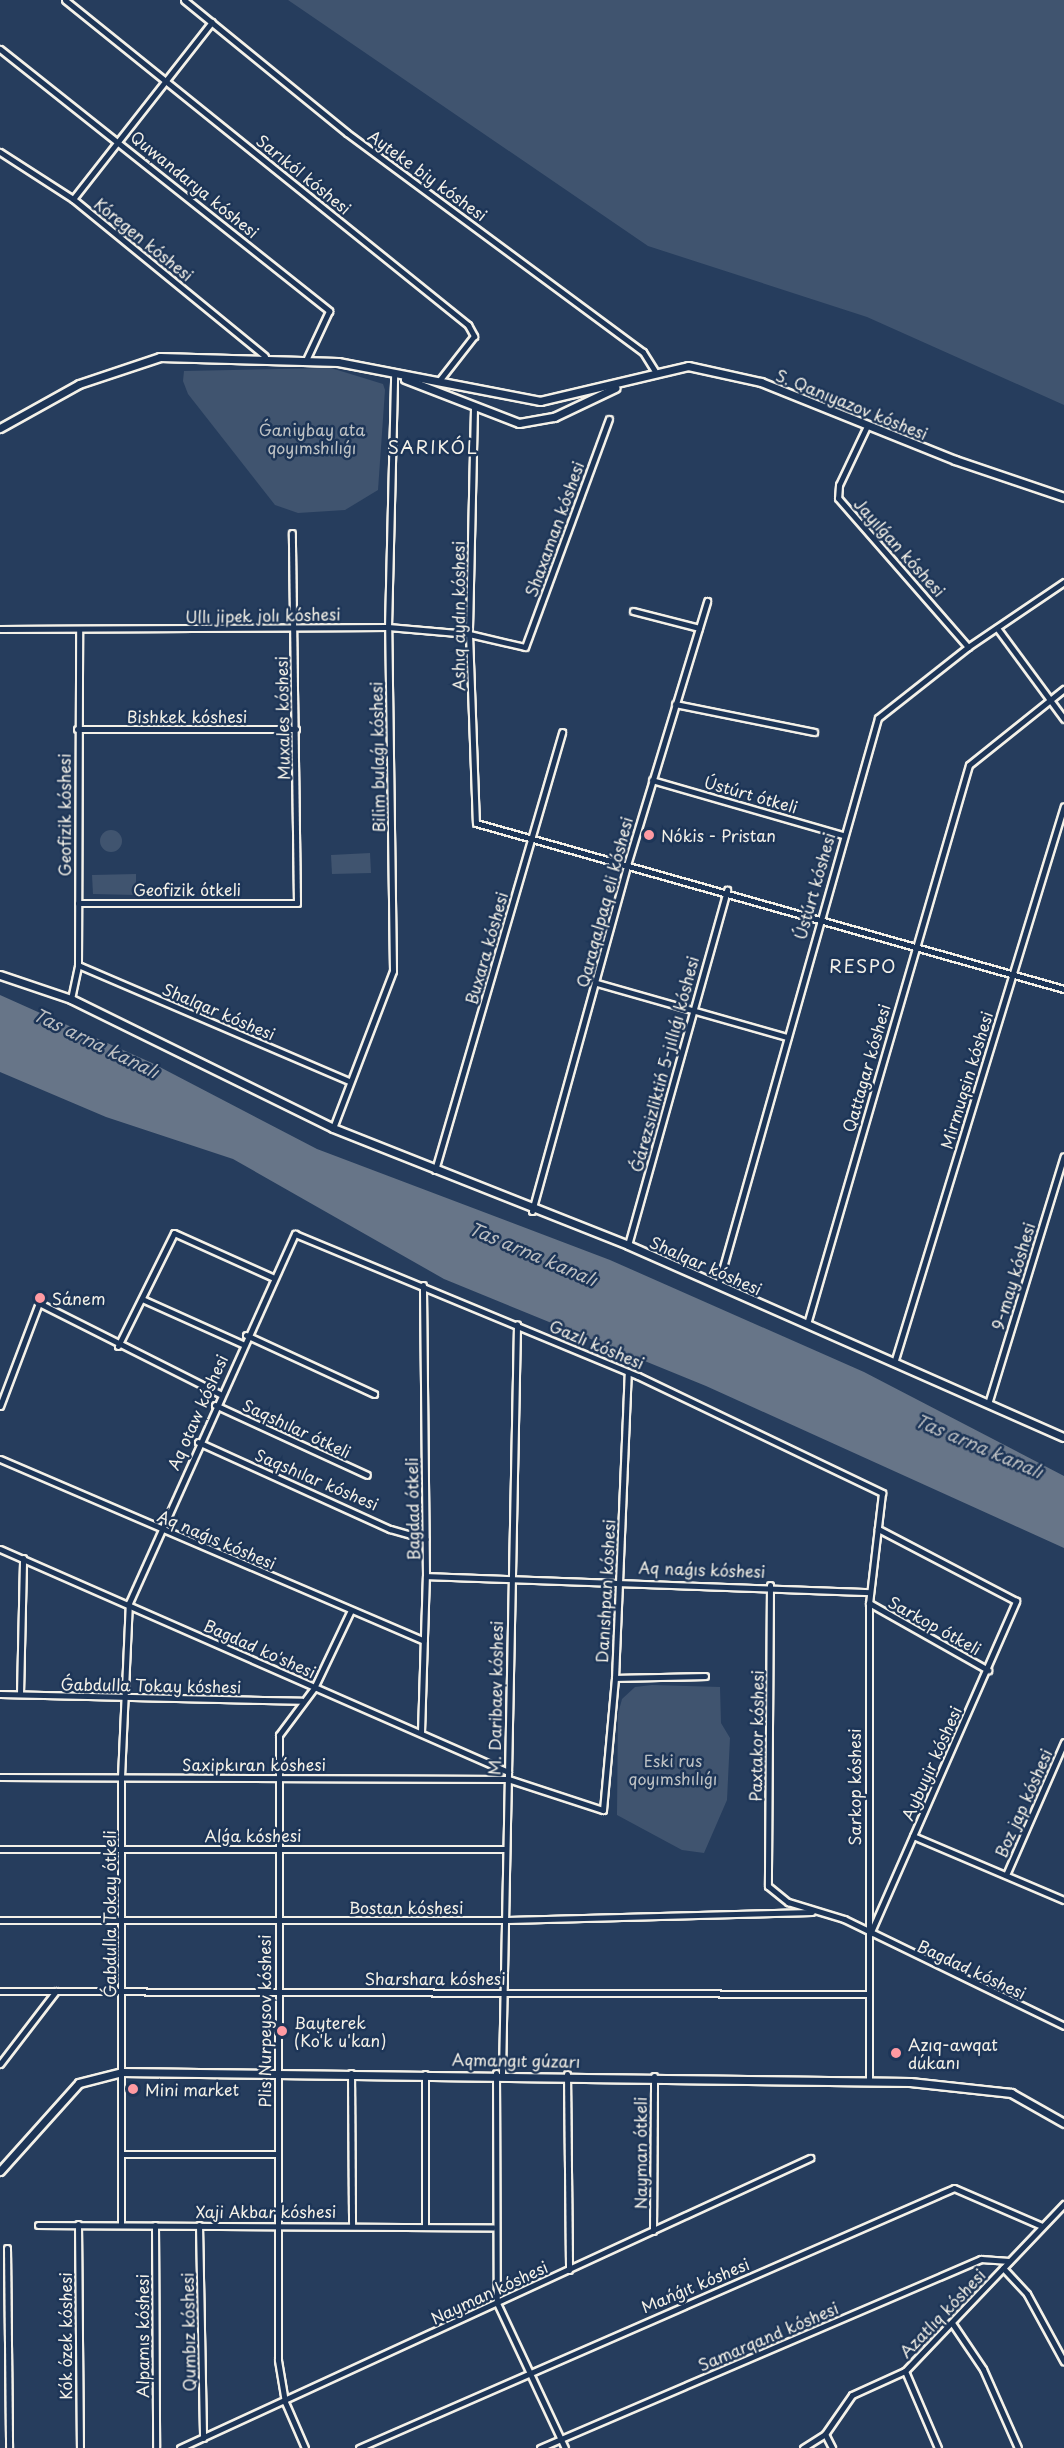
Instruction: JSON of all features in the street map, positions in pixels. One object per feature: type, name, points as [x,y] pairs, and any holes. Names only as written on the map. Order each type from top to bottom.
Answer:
[{"type":"street","name":"Sarıkól kóshesi","points":[[65,0],[164,77],[468,325],[474,336],[438,382]]},
{"type":"street","name":"Ayteke biy kóshesi","points":[[184,0],[347,133],[643,352],[655,371]]},
{"type":"street","points":[[73,199],[164,77],[212,22]]},
{"type":"street","name":"Quwandarya kóshesi","points":[[0,49],[118,139],[330,311],[308,358]]},
{"type":"street","name":"Kóregen kóshesi","points":[[0,152],[73,199],[265,356]]},
{"type":"street","name":"S. Qanıyazov kóshesi","points":[[0,428],[121,366],[160,357],[308,358],[540,401],[626,382]]},
{"type":"street","name":"S. Qanıyazov kóshesi","points":[[394,375],[474,408],[534,423],[578,408],[626,382],[655,371],[688,366],[724,371],[867,426],[1064,497]]},
{"type":"street","name":"Bilim bulaǵı kóshesi","points":[[333,1128],[348,1081],[393,971],[388,627],[394,375]]},
{"type":"street","name":"Ashıq aydın kóshesi","points":[[474,408],[469,634],[476,823],[532,839]]},
{"type":"street","name":"Shaxaman kóshesi","points":[[525,648],[609,419]]},
{"type":"street","name":"Jayılǵan kóshesi","points":[[867,426],[839,485],[838,498],[968,647]]},
{"type":"street","name":"Muxales kóshesi","points":[[292,533],[297,903]]},
{"type":"street","name":"Ústúrt kóshesi","points":[[718,1285],[819,918],[878,718],[968,647],[1064,582]]},
{"type":"street","name":"Qaraqalpaq eli kóshesi","points":[[532,1211],[597,983],[627,865],[707,601]]},
{"type":"street","points":[[633,611],[699,628]]},
{"type":"street","name":"Ullı jipek jolı kóshesi","points":[[0,628],[79,630],[388,627],[469,634],[525,648]]},
{"type":"street","points":[[998,628],[1064,719]]},
{"type":"street","name":"Geofizik kóshesi","points":[[71,999],[78,965],[79,630]]},
{"type":"street","name":"Qattagar kóshesi","points":[[807,1324],[969,765],[1064,689]]},
{"type":"street","points":[[675,704],[814,732]]},
{"type":"street","name":"Bishkek kóshesi","points":[[77,729],[296,729]]},
{"type":"street","name":"Buxara kóshesi","points":[[435,1171],[562,732]]},
{"type":"street","name":"Ústúrt ótkeli","points":[[652,780],[843,835]]},
{"type":"street","name":"Mirmuqsin kóshesi","points":[[894,1362],[1064,806]]},
{"type":"street","points":[[532,839],[727,890],[1064,989]]},
{"type":"street","name":"Ǵárezsizliktiń 5-jıllıǵı kóshesi","points":[[628,1245],[727,890]]},
{"type":"street","name":"Geofizik ótkeli","points":[[78,903],[297,903]]},
{"type":"street","name":"Shalqar kóshesi","points":[[78,965],[348,1081]]},
{"type":"street","name":"Shalqar kóshesi","points":[[0,975],[71,999],[333,1128],[532,1211],[628,1245],[1064,1437]]},
{"type":"street","points":[[597,983],[787,1037]]},
{"type":"street","name":"9-may kóshesi","points":[[988,1404],[1064,1156]]},
{"type":"street","points":[[118,1346],[174,1233],[272,1277]]},
{"type":"street","name":"Aq otaw kóshesi","points":[[129,1604],[198,1442],[272,1277],[294,1234]]},
{"type":"street","name":"Gazlı kóshesi","points":[[294,1234],[423,1285],[628,1372],[882,1493]]},
{"type":"street","name":"Bagdad ótkeli","points":[[421,1732],[426,1576],[423,1285]]},
{"type":"street","points":[[142,1299],[242,1344]]},
{"type":"street","points":[[0,1406],[39,1303],[118,1346],[220,1394]]},
{"type":"street","name":"M. Daribaev kóshesi","points":[[517,1324],[510,1576],[505,1920],[493,2227],[497,2303],[565,2448]]},
{"type":"street","points":[[246,1335],[374,1394]]},
{"type":"street","name":"Danıshpan kóshesi","points":[[603,1810],[615,1678],[628,1372]]},
{"type":"street","name":"Saqshılar ótkeli","points":[[215,1405],[367,1475]]},
{"type":"street","name":"Saqshılar kóshesi","points":[[198,1442],[390,1529],[426,1539]]},
{"type":"street","name":"Aq naǵıs kóshesi","points":[[0,1459],[160,1530],[424,1641]]},
{"type":"street","name":"Sarkop kóshesi","points":[[869,2081],[869,1592],[882,1493]]},
{"type":"street","name":"Aybuyir kóshesi","points":[[869,1935],[988,1670],[1016,1601],[878,1529]]},
{"type":"street","name":"Bagdad ko'shesi","points":[[0,1549],[508,1772]]},
{"type":"street","points":[[20,1694],[23,1558]]},
{"type":"street","name":"Aq naǵıs kóshesi","points":[[426,1576],[510,1576],[771,1585],[869,1592]]},
{"type":"street","name":"Paxtakor kóshesi","points":[[771,1585],[768,1887],[812,1912]]},
{"type":"street","name":"Sarkop ótkeli","points":[[869,1603],[988,1670]]},
{"type":"street","name":"Ǵabdulla Tokay ótkeli","points":[[121,2224],[124,1848],[122,1777],[123,1701],[129,1604]]},
{"type":"street","name":"Plis Nurpeysov kóshesi","points":[[306,2448],[285,2402],[278,2360],[275,2154],[279,2073],[277,1778],[279,1735],[302,1701],[314,1688],[351,1610]]},
{"type":"street","points":[[615,1678],[705,1677]]},
{"type":"street","name":"Ǵabdulla Tokay kóshesi","points":[[0,1694],[123,1701],[302,1701]]},
{"type":"street","name":"Boz jap kóshesi","points":[[1006,1875],[1064,1742]]},
{"type":"street","name":"Saxipkıran kóshesi","points":[[0,1777],[508,1779],[603,1810]]},
{"type":"street","points":[[913,1836],[1064,1900]]},
{"type":"street","name":"Alǵa kóshesi","points":[[0,1849],[506,1849]]},
{"type":"street","name":"Bagdad kóshesi","points":[[812,1912],[844,1919],[869,1935],[1064,2026]]},
{"type":"street","name":"Bostan kóshesi","points":[[0,1920],[505,1920],[812,1912]]},
{"type":"street","name":"Sharshara kóshesi","points":[[0,1991],[869,1994]]},
{"type":"street","points":[[0,2064],[56,1991]]},
{"type":"street","name":"Aqmangıt gúzarı","points":[[0,2170],[79,2083],[122,2072],[499,2073],[869,2081],[1011,2093],[1064,2123]]},
{"type":"street","points":[[351,2073],[352,2225]]},
{"type":"street","points":[[425,2073],[425,2226]]},
{"type":"street","points":[[567,2074],[568,2270]]},
{"type":"street","name":"Nayman ótkeli","points":[[653,2230],[654,2076]]},
{"type":"street","points":[[121,2154],[275,2154]]},
{"type":"street","name":"Nayman kóshesi","points":[[180,2448],[285,2402],[810,2158]]},
{"type":"street","name":"Mańǵıt kóshesi","points":[[359,2448],[529,2371],[954,2188],[1042,2226]]},
{"type":"street","name":"Azatlıq kóshesi","points":[[803,2448],[825,2434],[852,2395],[905,2371],[1064,2204]]},
{"type":"street","name":"Xaji Akbar kóshesi","points":[[38,2224],[493,2227]]},
{"type":"street","name":"Kók ózek kóshesi","points":[[78,2224],[80,2448]]},
{"type":"street","name":"Alpamıs kóshesi","points":[[155,2224],[156,2448]]},
{"type":"street","name":"Qumbız kóshesi","points":[[199,2225],[203,2438]]},
{"type":"street","points":[[7,2248],[9,2448]]},
{"type":"street","name":"Samarqand kóshesi","points":[[540,2448],[981,2259],[1009,2261]]},
{"type":"street","points":[[1003,2268],[1027,2294],[1064,2362]]},
{"type":"street","points":[[952,2323],[983,2369],[1018,2448]]},
{"type":"street","points":[[905,2371],[938,2448]]},
{"type":"street","points":[[825,2434],[832,2448]]},
{"type":"green space","points":[[288,0],[1064,0],[1064,405],[867,317],[648,246]]},
{"type":"green space","name":"Ǵaniybay ata qoyımshılıǵı","points":[[331,368],[383,384],[385,390],[378,490],[345,510],[298,513],[275,505],[188,394],[183,381],[184,371]]},
{"type":"green space","points":[[111,830],[119,833],[122,841],[119,849],[111,852],[103,849],[100,841],[103,833]]},
{"type":"green space","points":[[370,853],[371,873],[332,874],[331,855]]},
{"type":"green space","points":[[136,874],[136,895],[93,894],[92,875]]},
{"type":"green space","name":"Eski rus qoyımshılıǵı","points":[[652,1685],[720,1687],[721,1723],[730,1738],[727,1800],[704,1853],[682,1850],[617,1815],[618,1714],[622,1699],[635,1687]]},
{"type":"water","name":"Tas arna kanalı","points":[[0,995],[152,1063],[317,1149],[610,1260],[864,1372],[1064,1476],[1064,1548],[706,1386],[444,1279],[233,1159],[106,1117],[0,1072]]},
{"type":"place","name":"Nókis - Pristan","points":[[649,835]]},
{"type":"place","name":"Sánem","points":[[40,1298]]},
{"type":"place","name":"Bayterek (Ko'k u'kan)","points":[[282,2031]]},
{"type":"place","name":"Azıq-awqat dúkanı","points":[[896,2053]]},
{"type":"place","name":"Mini market","points":[[133,2089]]},
{"type":"district","name":"SARIKÓL","points":[[433,447]]},
{"type":"district","name":"RESPO","points":[[863,966]]}]
